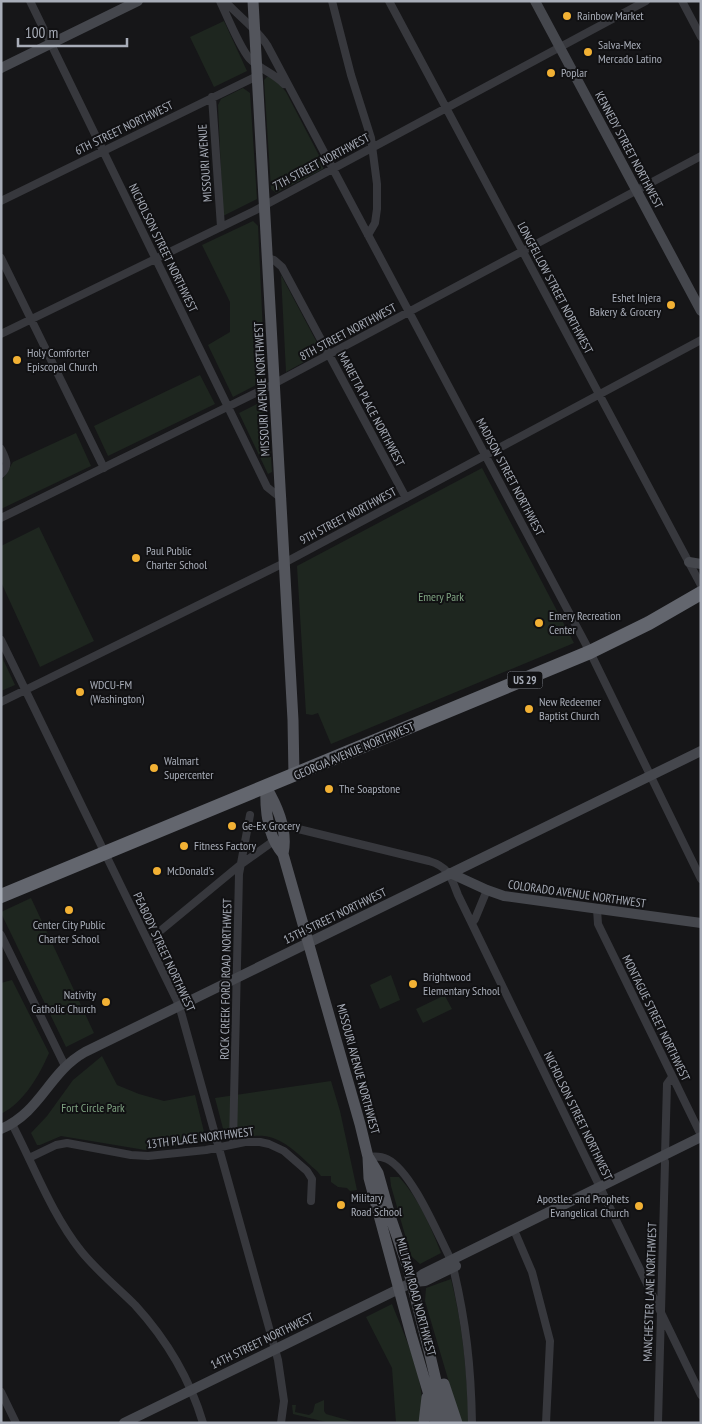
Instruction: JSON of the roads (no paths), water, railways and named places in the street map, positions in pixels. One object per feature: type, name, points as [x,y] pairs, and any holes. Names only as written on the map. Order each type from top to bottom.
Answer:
[{"type":"highway","name":"GEORGIA AVENUE NORTHWEST","points":[[1,896],[590,652],[643,626],[701,593]]},
{"type":"main road","name":"MISSOURI AVENUE NORTHWEST","points":[[253,1],[282,499],[294,776]]},
{"type":"main road","name":"MISSOURI AVENUE NORTHWEST","points":[[266,787],[276,804],[282,825],[285,844],[283,854]]},
{"type":"main road","name":"MISSOURI AVENUE NORTHWEST","points":[[266,787],[265,808],[277,846],[283,854],[309,942],[368,1157]]},
{"type":"main road","name":"MILITARY ROAD NORTHWEST","points":[[368,1157],[378,1173],[411,1283],[446,1423]]},
{"type":"main road","name":"MILITARY ROAD NORTHWEST","points":[[368,1157],[369,1178],[436,1423]]},
{"type":"main road","points":[[424,1329],[457,1423]]},
{"type":"main road","points":[[424,1423],[427,1397],[426,1383]]},
{"type":"street","name":"NICHOLSON STREET NORTHWEST","points":[[30,1],[267,487],[282,499]]},
{"type":"street","points":[[1,68],[127,4],[138,1]]},
{"type":"street","name":"MADISON STREET NORTHWEST","points":[[220,1],[248,57],[257,70],[278,77],[291,91]]},
{"type":"street","name":"MADISON STREET NORTHWEST","points":[[225,1],[266,42],[590,652],[701,879]]},
{"type":"street","points":[[332,1],[351,75],[371,138],[377,184],[377,209],[375,224],[368,234]]},
{"type":"street","name":"LONGFELLOW STREET NORTHWEST","points":[[389,1],[701,585]]},
{"type":"street","name":"KENNEDY STREET NORTHWEST","points":[[535,1],[701,310]]},
{"type":"street","name":"7TH STREET NORTHWEST","points":[[1,334],[265,205],[646,1]]},
{"type":"street","points":[[682,1],[701,37]]},
{"type":"street","name":"6TH STREET NORTHWEST","points":[[1,201],[212,98],[257,70]]},
{"type":"street","name":"MISSOURI AVENUE","points":[[212,98],[221,227]]},
{"type":"street","name":"8TH STREET NORTHWEST","points":[[1,518],[275,384],[701,156]]},
{"type":"street","points":[[1,258],[104,468]]},
{"type":"street","name":"MARIETTA PLACE NORTHWEST","points":[[268,258],[274,260],[282,267],[406,498]]},
{"type":"street","name":"9TH STREET NORTHWEST","points":[[1,702],[284,563],[701,340]]},
{"type":"street","points":[[1,449],[7,464],[1,474]]},
{"type":"street","points":[[689,562],[701,564]]},
{"type":"street","name":"PEABODY STREET NORTHWEST","points":[[1,640],[179,1006],[275,1349]]},
{"type":"street","name":"13TH STREET NORTHWEST","points":[[1,1129],[12,1124],[32,1108],[65,1066],[87,1050],[701,751]]},
{"type":"street","name":"ROCK CREEK FORD ROAD NORTHWEST","points":[[233,1144],[240,865],[250,815]]},
{"type":"street","name":"COLORADO AVENUE NORTHWEST","points":[[282,825],[430,861],[441,865],[450,873],[504,896],[701,923]]},
{"type":"street","points":[[148,941],[240,865],[275,840]]},
{"type":"street","name":"NICHOLSON STREET NORTHWEST","points":[[450,873],[472,923],[701,1395]]},
{"type":"street","points":[[472,923],[487,890]]},
{"type":"street","name":"MONTAGUE STREET NORTHWEST","points":[[597,909],[598,924],[701,1136]]},
{"type":"street","points":[[1,935],[65,1066]]},
{"type":"street","name":"MANCHESTER LANE NORTHWEST","points":[[658,1423],[667,1084],[672,1077]]},
{"type":"street","points":[[12,1124],[57,1215],[75,1243],[94,1266],[131,1302],[158,1333],[175,1358],[191,1390],[203,1423]]},
{"type":"street","name":"14TH STREET NORTHWEST","points":[[665,1159],[701,1136]]},
{"type":"street","name":"13TH PLACE NORTHWEST","points":[[29,1158],[56,1145],[67,1143],[142,1156],[219,1148],[252,1142],[269,1144],[291,1156],[310,1175],[312,1180],[311,1201]]},
{"type":"street","name":"14TH STREET NORTHWEST","points":[[124,1423],[411,1283],[424,1281],[452,1264],[665,1159],[701,1144]]},
{"type":"street","points":[[368,1157],[378,1156],[389,1160],[405,1176],[423,1204],[452,1264],[468,1344],[472,1423]]},
{"type":"street","points":[[516,1233],[532,1272],[550,1341],[546,1423]]},
{"type":"street","points":[[275,1349],[284,1401],[281,1423]]},
{"type":"street","points":[[1,1392],[16,1423]]},
{"type":"place","name":"Rainbow Market","points":[[567,16]]},
{"type":"place","name":"Salva-Mex Mercado Latino","points":[[588,52]]},
{"type":"place","name":"Poplar","points":[[551,73]]},
{"type":"place","name":"Eshet Injera Bakery & Grocery","points":[[671,305]]},
{"type":"place","name":"Holy Comforter Episcopal Church","points":[[17,360]]},
{"type":"place","name":"Paul Public Charter School","points":[[136,558]]},
{"type":"place","name":"Emery Recreation Center","points":[[539,623]]},
{"type":"place","name":"WDCU-FM (Washington)","points":[[80,692]]},
{"type":"place","name":"New Redeemer Baptist Church","points":[[529,709]]},
{"type":"place","name":"Walmart Supercenter","points":[[154,768]]},
{"type":"place","name":"The Soapstone","points":[[329,789]]},
{"type":"place","name":"Ge-Ex Grocery","points":[[232,826]]},
{"type":"place","name":"Fitness Factory","points":[[184,846]]},
{"type":"place","name":"McDonald's","points":[[157,871]]},
{"type":"place","name":"Center City Public Charter School","points":[[69,910]]},
{"type":"place","name":"Brightwood Elementary School","points":[[413,984]]},
{"type":"place","name":"Nativity Catholic Church","points":[[106,1002]]},
{"type":"place","name":"Military Road School","points":[[341,1205]]},
{"type":"place","name":"Apostles and Prophets Evangelical Church","points":[[639,1206]]},
{"type":"park label","name":"Emery Park","points":[[441,597]]},
{"type":"park label","name":"Fort Circle Park","points":[[93,1108]]}]
